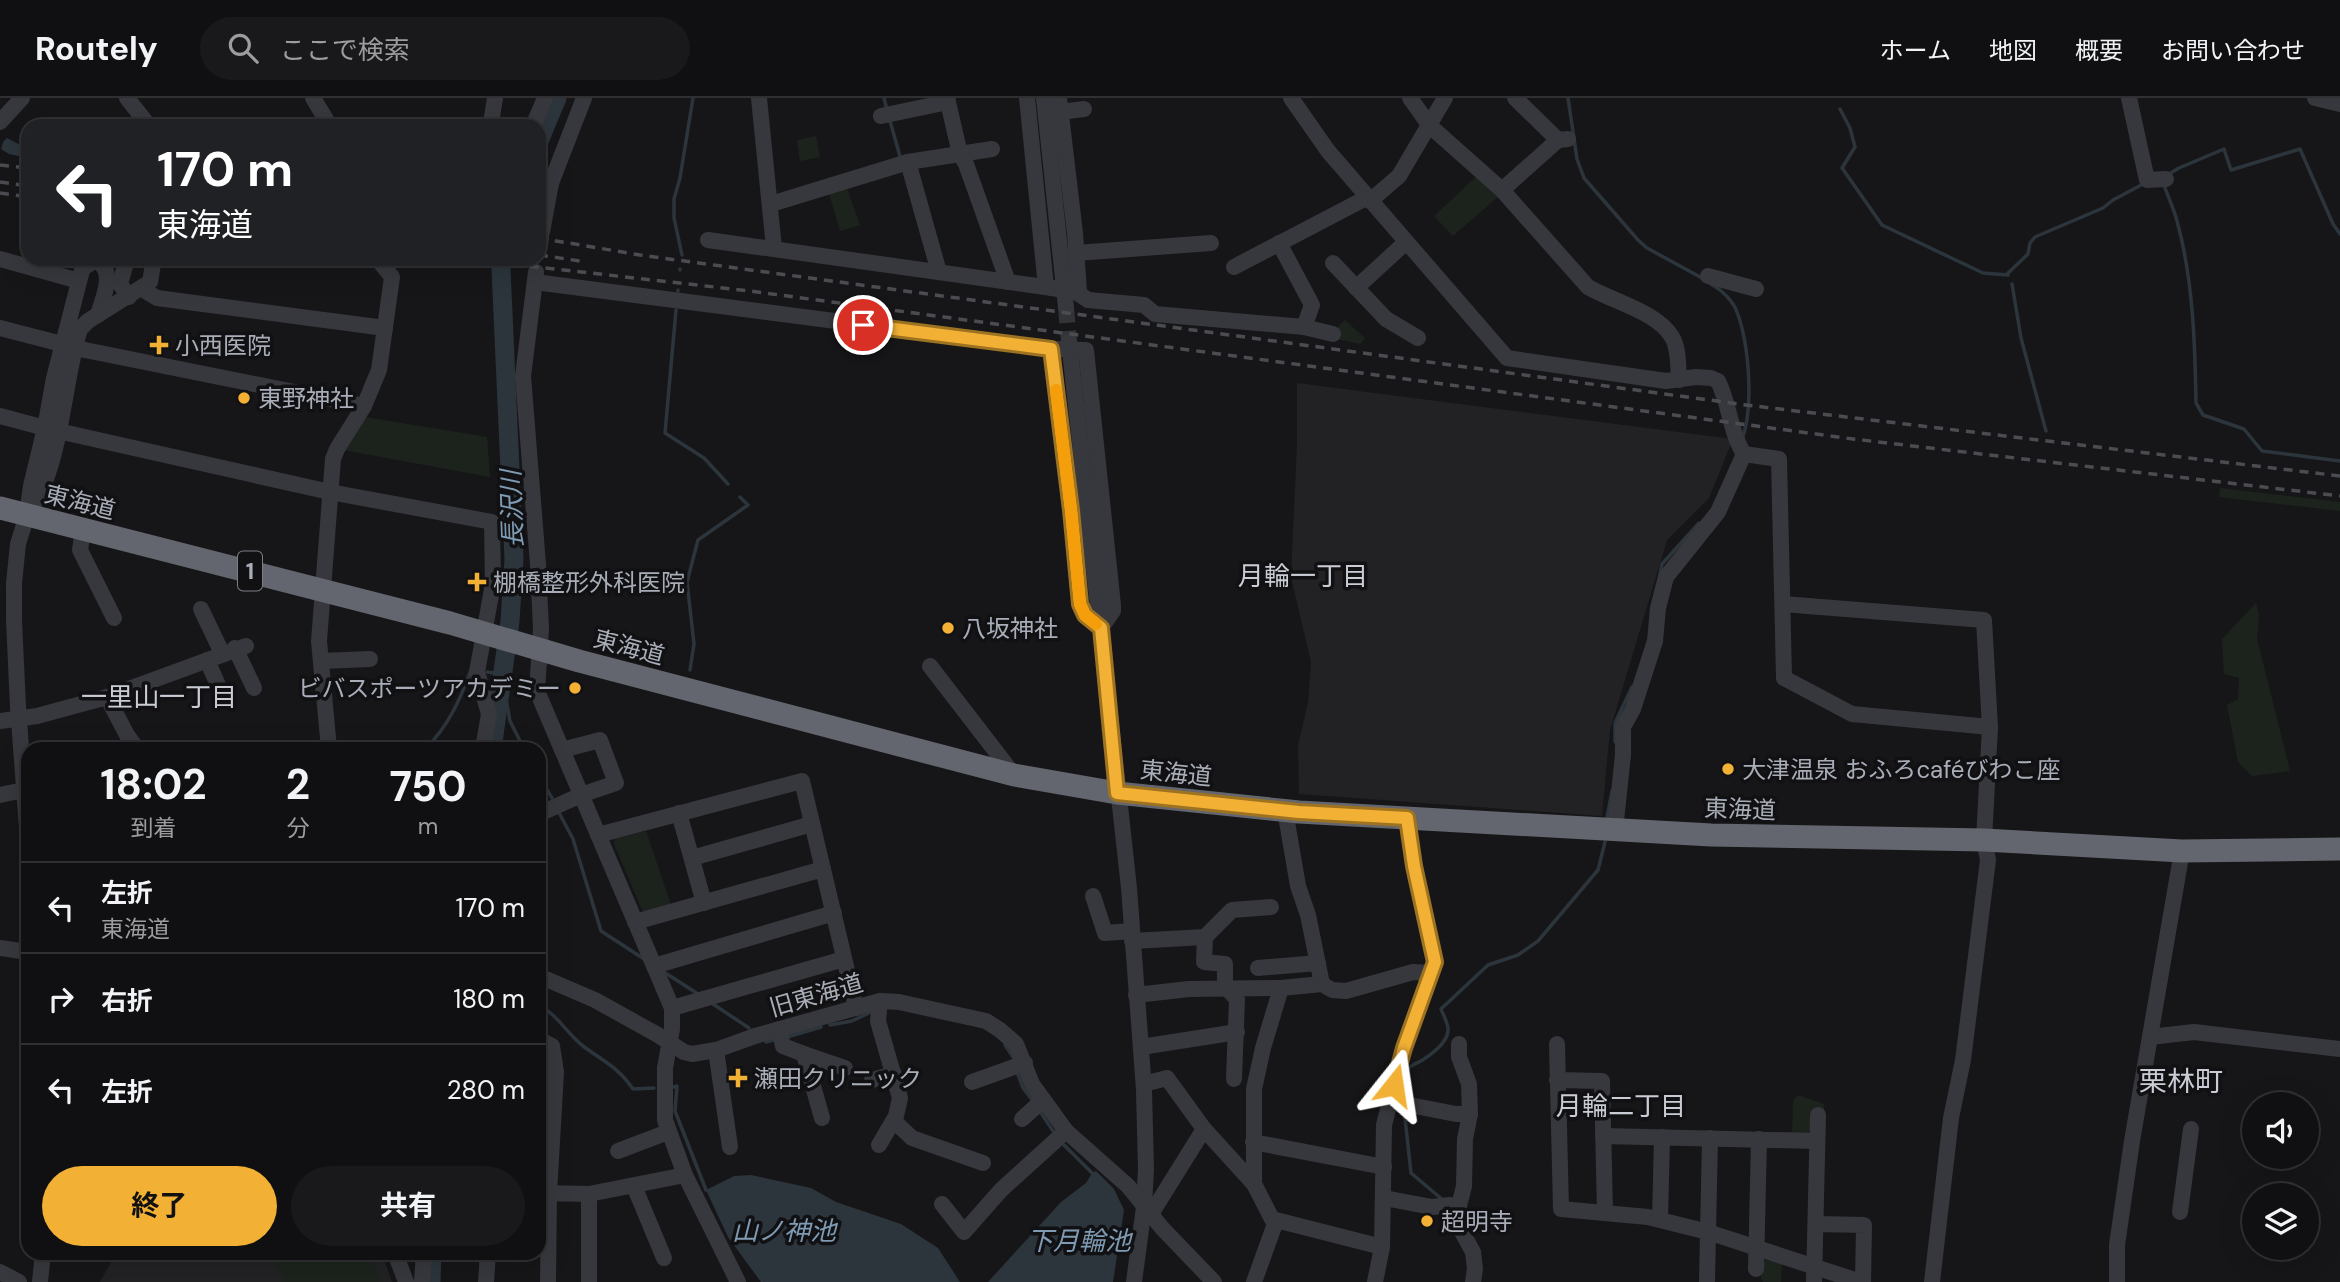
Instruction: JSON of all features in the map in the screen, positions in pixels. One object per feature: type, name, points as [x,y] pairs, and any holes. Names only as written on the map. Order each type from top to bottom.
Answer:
[{"type":"highway","name":"東海道","points":[[0,509],[323,590],[605,668],[1014,775],[1117,793],[1285,810],[1711,835],[1984,841],[2182,851],[2340,849]]},
{"type":"street","points":[[0,122],[22,98]]},
{"type":"street","points":[[127,98],[144,119]]},
{"type":"street","points":[[304,98],[313,98],[326,119]]},
{"type":"street","points":[[492,119],[495,98]]},
{"type":"street","points":[[536,119],[545,98]]},
{"type":"street","points":[[546,210],[551,183],[584,98]]},
{"type":"street","points":[[759,98],[774,248]]},
{"type":"street","points":[[1027,98],[1049,288]]},
{"type":"street","points":[[1044,98],[1066,307]]},
{"type":"street","points":[[1291,98],[1328,151],[1507,358],[1666,382],[1696,377],[1718,381],[1741,449],[1718,512],[1666,577],[1658,608],[1655,641],[1633,709],[1623,727],[1623,755],[1615,830]]},
{"type":"street","points":[[1410,98],[1430,126],[1502,190],[1588,287],[1606,298],[1658,320],[1674,338],[1679,380]]},
{"type":"street","points":[[1234,267],[1369,199],[1399,176],[1445,98]]},
{"type":"street","points":[[1502,190],[1563,140],[1515,98]]},
{"type":"street","points":[[2129,98],[2147,180],[2165,179]]},
{"type":"street","points":[[2315,98],[2340,104]]},
{"type":"street","points":[[889,110],[948,100],[960,154],[966,164],[1008,282]]},
{"type":"street","points":[[1078,292],[1059,105],[1084,109]]},
{"type":"street","points":[[771,204],[903,163],[992,149]]},
{"type":"street","points":[[903,163],[939,272]]},
{"type":"street","points":[[708,240],[1078,292],[1088,300],[1144,305],[1156,314],[1304,327],[1333,334]]},
{"type":"street","points":[[1076,253],[1211,243]]},
{"type":"street","points":[[1279,243],[1312,306],[1304,327]]},
{"type":"street","points":[[1356,288],[1405,243]]},
{"type":"street","points":[[0,259],[21,262]]},
{"type":"street","points":[[1334,263],[1386,320],[1418,338]]},
{"type":"street","points":[[21,747],[13,597],[18,544],[27,516],[31,486],[52,429],[82,269],[57,266]]},
{"type":"street","points":[[98,315],[107,270],[104,266]]},
{"type":"street","points":[[125,266],[120,284],[136,293],[385,328]]},
{"type":"street","points":[[69,346],[84,324],[136,293],[152,278],[152,266]]},
{"type":"street","points":[[328,742],[319,641],[333,459],[363,406],[379,370],[392,277],[383,266]]},
{"type":"street","points":[[1708,276],[1756,289]]},
{"type":"street","points":[[483,742],[489,714],[477,671],[510,640],[540,621],[537,537],[523,376],[536,277],[783,315],[1086,350],[1114,605],[1101,628],[1129,888],[1144,1084],[1147,1210],[1134,1282]]},
{"type":"street","points":[[0,328],[69,346],[363,406]]},
{"type":"street","points":[[1065,348],[1071,510],[1080,604],[1085,615],[1101,628]]},
{"type":"street","points":[[0,416],[330,492],[492,522],[493,584],[510,640],[537,691],[672,1008],[663,1107],[668,1132],[685,1175],[738,1282]]},
{"type":"street","points":[[1741,449],[1779,459],[1784,678],[1852,714],[1990,727]]},
{"type":"street","points":[[83,530],[80,550],[114,618]]},
{"type":"street","points":[[1783,604],[1984,620],[1990,727],[1984,841],[1988,860],[1963,1060],[1951,1118],[1932,1282]]},
{"type":"street","points":[[201,610],[254,688]]},
{"type":"street","points":[[0,721],[37,716],[107,697],[227,652]]},
{"type":"street","points":[[221,692],[227,652]]},
{"type":"street","points":[[321,661],[370,659]]},
{"type":"street","points":[[930,666],[1014,775]]},
{"type":"street","points":[[107,697],[132,742]]},
{"type":"street","points":[[546,811],[616,783],[600,740],[562,750]]},
{"type":"street","points":[[598,835],[802,781],[856,1008]]},
{"type":"street","points":[[0,795],[21,791]]},
{"type":"street","points":[[1285,810],[1298,886],[1308,900],[1322,984]]},
{"type":"street","points":[[679,813],[704,903]]},
{"type":"street","points":[[1375,1282],[1382,1247],[1384,1125],[1397,1103],[1404,1048],[1435,962],[1414,866],[1407,818]]},
{"type":"street","points":[[692,859],[812,824]]},
{"type":"street","points":[[2117,1282],[2117,1245],[2182,851]]},
{"type":"street","points":[[635,922],[823,869]]},
{"type":"street","points":[[1093,896],[1105,933],[1205,937]]},
{"type":"street","points":[[1234,1079],[1237,999],[1226,988],[1225,964],[1204,962],[1205,937],[1233,910],[1271,906]]},
{"type":"street","points":[[654,966],[834,913]]},
{"type":"street","points":[[0,948],[21,951]]},
{"type":"street","points":[[672,1008],[844,959]]},
{"type":"street","points":[[1258,968],[1318,963]]},
{"type":"street","points":[[1136,995],[1189,989],[1281,988],[1322,984],[1332,990],[1346,991],[1413,972],[1430,973]]},
{"type":"street","name":"旧東海道","points":[[546,978],[595,1000],[684,1052],[692,1054],[716,1050],[880,1001],[899,1002],[986,1021],[1017,1044],[1032,1084],[1066,1131],[1128,1186],[1214,1282]]},
{"type":"street","points":[[1254,1184],[1254,1089],[1281,988]]},
{"type":"street","points":[[879,1145],[894,1121],[900,1098],[878,1021],[880,1001]]},
{"type":"street","points":[[779,1029],[783,1046],[845,1068]]},
{"type":"street","points":[[1140,1048],[1237,1032]]},
{"type":"street","points":[[2150,1037],[2194,1032],[2340,1049]]},
{"type":"street","points":[[546,1043],[552,1046],[556,1072],[546,1173]]},
{"type":"street","points":[[1457,1214],[1464,1186],[1465,1139],[1470,1114],[1469,1084],[1459,1057],[1459,1044]]},
{"type":"street","points":[[1557,1044],[1561,1209],[1660,1220],[1756,1248],[1815,1275],[1862,1282],[1864,1225],[1816,1224]]},
{"type":"street","points":[[716,1050],[730,1147]]},
{"type":"street","points":[[804,1055],[822,1118]]},
{"type":"street","points":[[972,1082],[1025,1063]]},
{"type":"street","points":[[872,1080],[894,1074]]},
{"type":"street","points":[[1144,1084],[1167,1078],[1204,1129],[1254,1184],[1272,1219],[1382,1247]]},
{"type":"street","points":[[1557,1080],[1602,1081],[1605,1212]]},
{"type":"street","points":[[1022,1119],[1043,1100]]},
{"type":"street","points":[[1397,1103],[1455,1114],[1470,1114]]},
{"type":"street","points":[[1815,1275],[1818,1115]]},
{"type":"street","points":[[894,1121],[912,1138],[983,1163]]},
{"type":"street","points":[[1147,1210],[1204,1129]]},
{"type":"street","points":[[2180,1212],[2191,1129]]},
{"type":"street","points":[[942,1204],[964,1231],[1001,1190],[1066,1131]]},
{"type":"street","points":[[618,1150],[668,1132]]},
{"type":"street","points":[[1603,1136],[1817,1140]]},
{"type":"street","points":[[1660,1220],[1662,1137]]},
{"type":"street","points":[[1707,1282],[1710,1139]]},
{"type":"street","points":[[1756,1269],[1759,1139]]},
{"type":"street","points":[[1253,1142],[1384,1167]]},
{"type":"street","points":[[546,1193],[589,1194],[685,1175]]},
{"type":"street","points":[[634,1185],[664,1258]]},
{"type":"street","points":[[589,1194],[589,1282]]},
{"type":"street","points":[[1384,1198],[1432,1207],[1450,1205],[1457,1214],[1473,1252],[1473,1282]]},
{"type":"street","points":[[1254,1282],[1276,1221]]},
{"type":"street","points":[[546,1238],[548,1282]]},
{"type":"street","points":[[40,1282],[42,1260]]},
{"type":"street","points":[[398,1260],[406,1282]]},
{"type":"street","points":[[422,1282],[424,1260]]},
{"type":"street","points":[[486,1282],[488,1260]]},
{"type":"street","points":[[0,1272],[19,1282]]},
{"type":"shaded area","points":[[816,136],[820,157],[800,161],[797,140]]},
{"type":"shaded area","points":[[1479,174],[1500,195],[1453,236],[1434,216]]},
{"type":"shaded area","points":[[847,188],[860,225],[840,231],[829,193]]},
{"type":"shaded area","points":[[1345,320],[1365,338],[1361,344],[1336,339],[1337,328]]},
{"type":"shaded area","points":[[1297,383],[1733,439],[1709,498],[1667,540],[1610,730],[1602,816],[1299,794],[1298,746],[1308,702],[1311,662],[1291,577]]},
{"type":"shaded area","points":[[365,417],[487,437],[490,477],[343,450]]},
{"type":"shaded area","points":[[2220,488],[2340,502],[2340,511],[2219,497]]},
{"type":"shaded area","points":[[2256,603],[2259,615],[2257,639],[2290,771],[2252,776],[2238,762],[2227,705],[2238,699],[2239,678],[2224,674],[2222,639]]},
{"type":"shaded area","points":[[646,831],[672,908],[643,912],[614,844],[615,839]]},
{"type":"shaded area","points":[[1798,1095],[1824,1104],[1824,1111],[1810,1112],[1810,1130],[1806,1134],[1792,1133],[1793,1101]]},
{"type":"shaded area","points":[[112,1260],[384,1260],[392,1282],[100,1282]]},
{"type":"shaded area","points":[[274,1260],[373,1260],[381,1282],[285,1282]]},
{"type":"shaded area","points":[[1766,1260],[1782,1264],[1781,1282],[1763,1282],[1762,1263]]},
{"type":"water","points":[[7,138],[21,145],[21,157],[1,149]]},
{"type":"water","name":"下月輪池","points":[[1096,1171],[1114,1189],[1124,1210],[1113,1282],[988,1282],[1061,1202],[1086,1183]]},
{"type":"water","name":"山ノ神池","points":[[751,1175],[811,1188],[836,1202],[901,1224],[938,1248],[960,1282],[761,1282],[728,1237],[706,1190],[734,1176]]},
{"type":"waterway","name":"長沢川","points":[[546,124],[557,98]]},
{"type":"waterway","points":[[682,255],[674,218],[674,199],[693,98]]},
{"type":"waterway","points":[[884,98],[887,110]]},
{"type":"waterway","points":[[1568,98],[1577,159],[1584,178],[1647,248],[1702,278]]},
{"type":"waterway","points":[[1840,109],[1850,128],[1855,147],[1842,168],[1882,225],[1983,273],[2008,275]]},
{"type":"waterway","points":[[890,121],[901,160]]},
{"type":"waterway","points":[[2169,174],[2224,149],[2231,170],[2300,149],[2340,234]]},
{"type":"waterway","points":[[2007,274],[2028,254],[2030,243],[2035,237],[2103,208],[2145,183]]},
{"type":"waterway","points":[[2164,185],[2176,217],[2187,265],[2194,334],[2196,403],[2203,415],[2244,429],[2262,451],[2340,461]]},
{"type":"waterway","name":"長沢川","points":[[493,742],[510,621],[514,559],[501,269]]},
{"type":"waterway","points":[[1711,284],[1733,304],[1745,341],[1749,393],[1742,439]]},
{"type":"waterway","points":[[2012,284],[2021,338],[2046,431]]},
{"type":"waterway","points":[[676,310],[665,433],[704,458],[728,484]]},
{"type":"waterway","points":[[690,670],[694,644],[687,582],[698,540],[748,505],[740,497]]},
{"type":"waterway","points":[[1660,574],[1662,564],[1699,523]]},
{"type":"waterway","points":[[431,742],[452,712],[471,670]]},
{"type":"waterway","points":[[487,672],[503,674]]},
{"type":"waterway","points":[[502,677],[510,721],[520,742]]},
{"type":"waterway","points":[[1615,742],[1615,723],[1632,687]]},
{"type":"waterway","points":[[546,788],[552,798]]},
{"type":"waterway","points":[[1607,817],[1612,791]]},
{"type":"waterway","points":[[557,809],[573,839],[601,931],[644,959]]},
{"type":"waterway","points":[[1405,1075],[1410,1067],[1429,1055],[1445,1040],[1448,1028],[1441,1009],[1488,965],[1518,955],[1538,941],[1598,870],[1605,842]]},
{"type":"waterway","points":[[664,972],[698,994]]},
{"type":"waterway","points":[[713,1004],[749,1028]]},
{"type":"waterway","points":[[546,1010],[577,1041],[616,1070],[633,1089],[654,1088]]},
{"type":"waterway","points":[[830,1025],[852,1021],[871,1012]]},
{"type":"waterway","points":[[787,1037],[821,1027]]},
{"type":"waterway","points":[[766,1042],[773,1040]]},
{"type":"waterway","points":[[1005,1045],[1013,1057]]},
{"type":"waterway","points":[[1017,1072],[1023,1088],[1033,1101]]},
{"type":"waterway","points":[[674,1087],[677,1086],[675,1111],[706,1190]]},
{"type":"waterway","points":[[1404,1109],[1411,1173],[1444,1201]]},
{"type":"waterway","points":[[1039,1110],[1053,1131]]},
{"type":"waterway","points":[[1064,1145],[1092,1173]]},
{"type":"waterway","name":"長沢川","points":[[431,1282],[432,1260]]},
{"type":"tunnel","points":[[1066,307],[1069,342]]},
{"type":"railway","points":[[0,165],[21,167]]},
{"type":"railway","points":[[0,182],[21,185]]},
{"type":"railway","points":[[0,193],[21,196]]},
{"type":"railway","points":[[546,239],[640,255],[1746,405],[2340,476]]},
{"type":"railway","points":[[546,256],[580,261]]},
{"type":"railway","points":[[528,266],[750,291],[1853,439],[2340,496]]},
{"type":"slow traffic","points":[[1056,390],[1080,604],[1085,615],[1096,624]]},
{"type":"place","name":"小西医院","points":[[159,345]]},
{"type":"place","name":"東野神社","points":[[244,398]]},
{"type":"place","name":"棚橋整形外科医院","points":[[477,582]]},
{"type":"place","name":"八坂神社","points":[[948,628]]},
{"type":"place","name":"ビバスポーツアカデミー","points":[[575,688]]},
{"type":"place","name":"大津温泉 おふろcaféびわこ座","points":[[1728,769]]},
{"type":"place","name":"瀬田クリニック","points":[[738,1078]]},
{"type":"place","name":"超明寺","points":[[1427,1221]]},
{"type":"district","name":"月輪一丁目","points":[[1303,576]]},
{"type":"district","name":"一里山一丁目","points":[[159,697]]},
{"type":"district","name":"栗林町","points":[[2181,1081]]},
{"type":"district","name":"月輪二丁目","points":[[1621,1106]]},
{"type":"route","points":[[863,325],[1051,349],[1080,604],[1085,615],[1101,628],[1117,793],[1299,812],[1407,818],[1419,893],[1435,962],[1404,1048],[1394,1085]]}]
